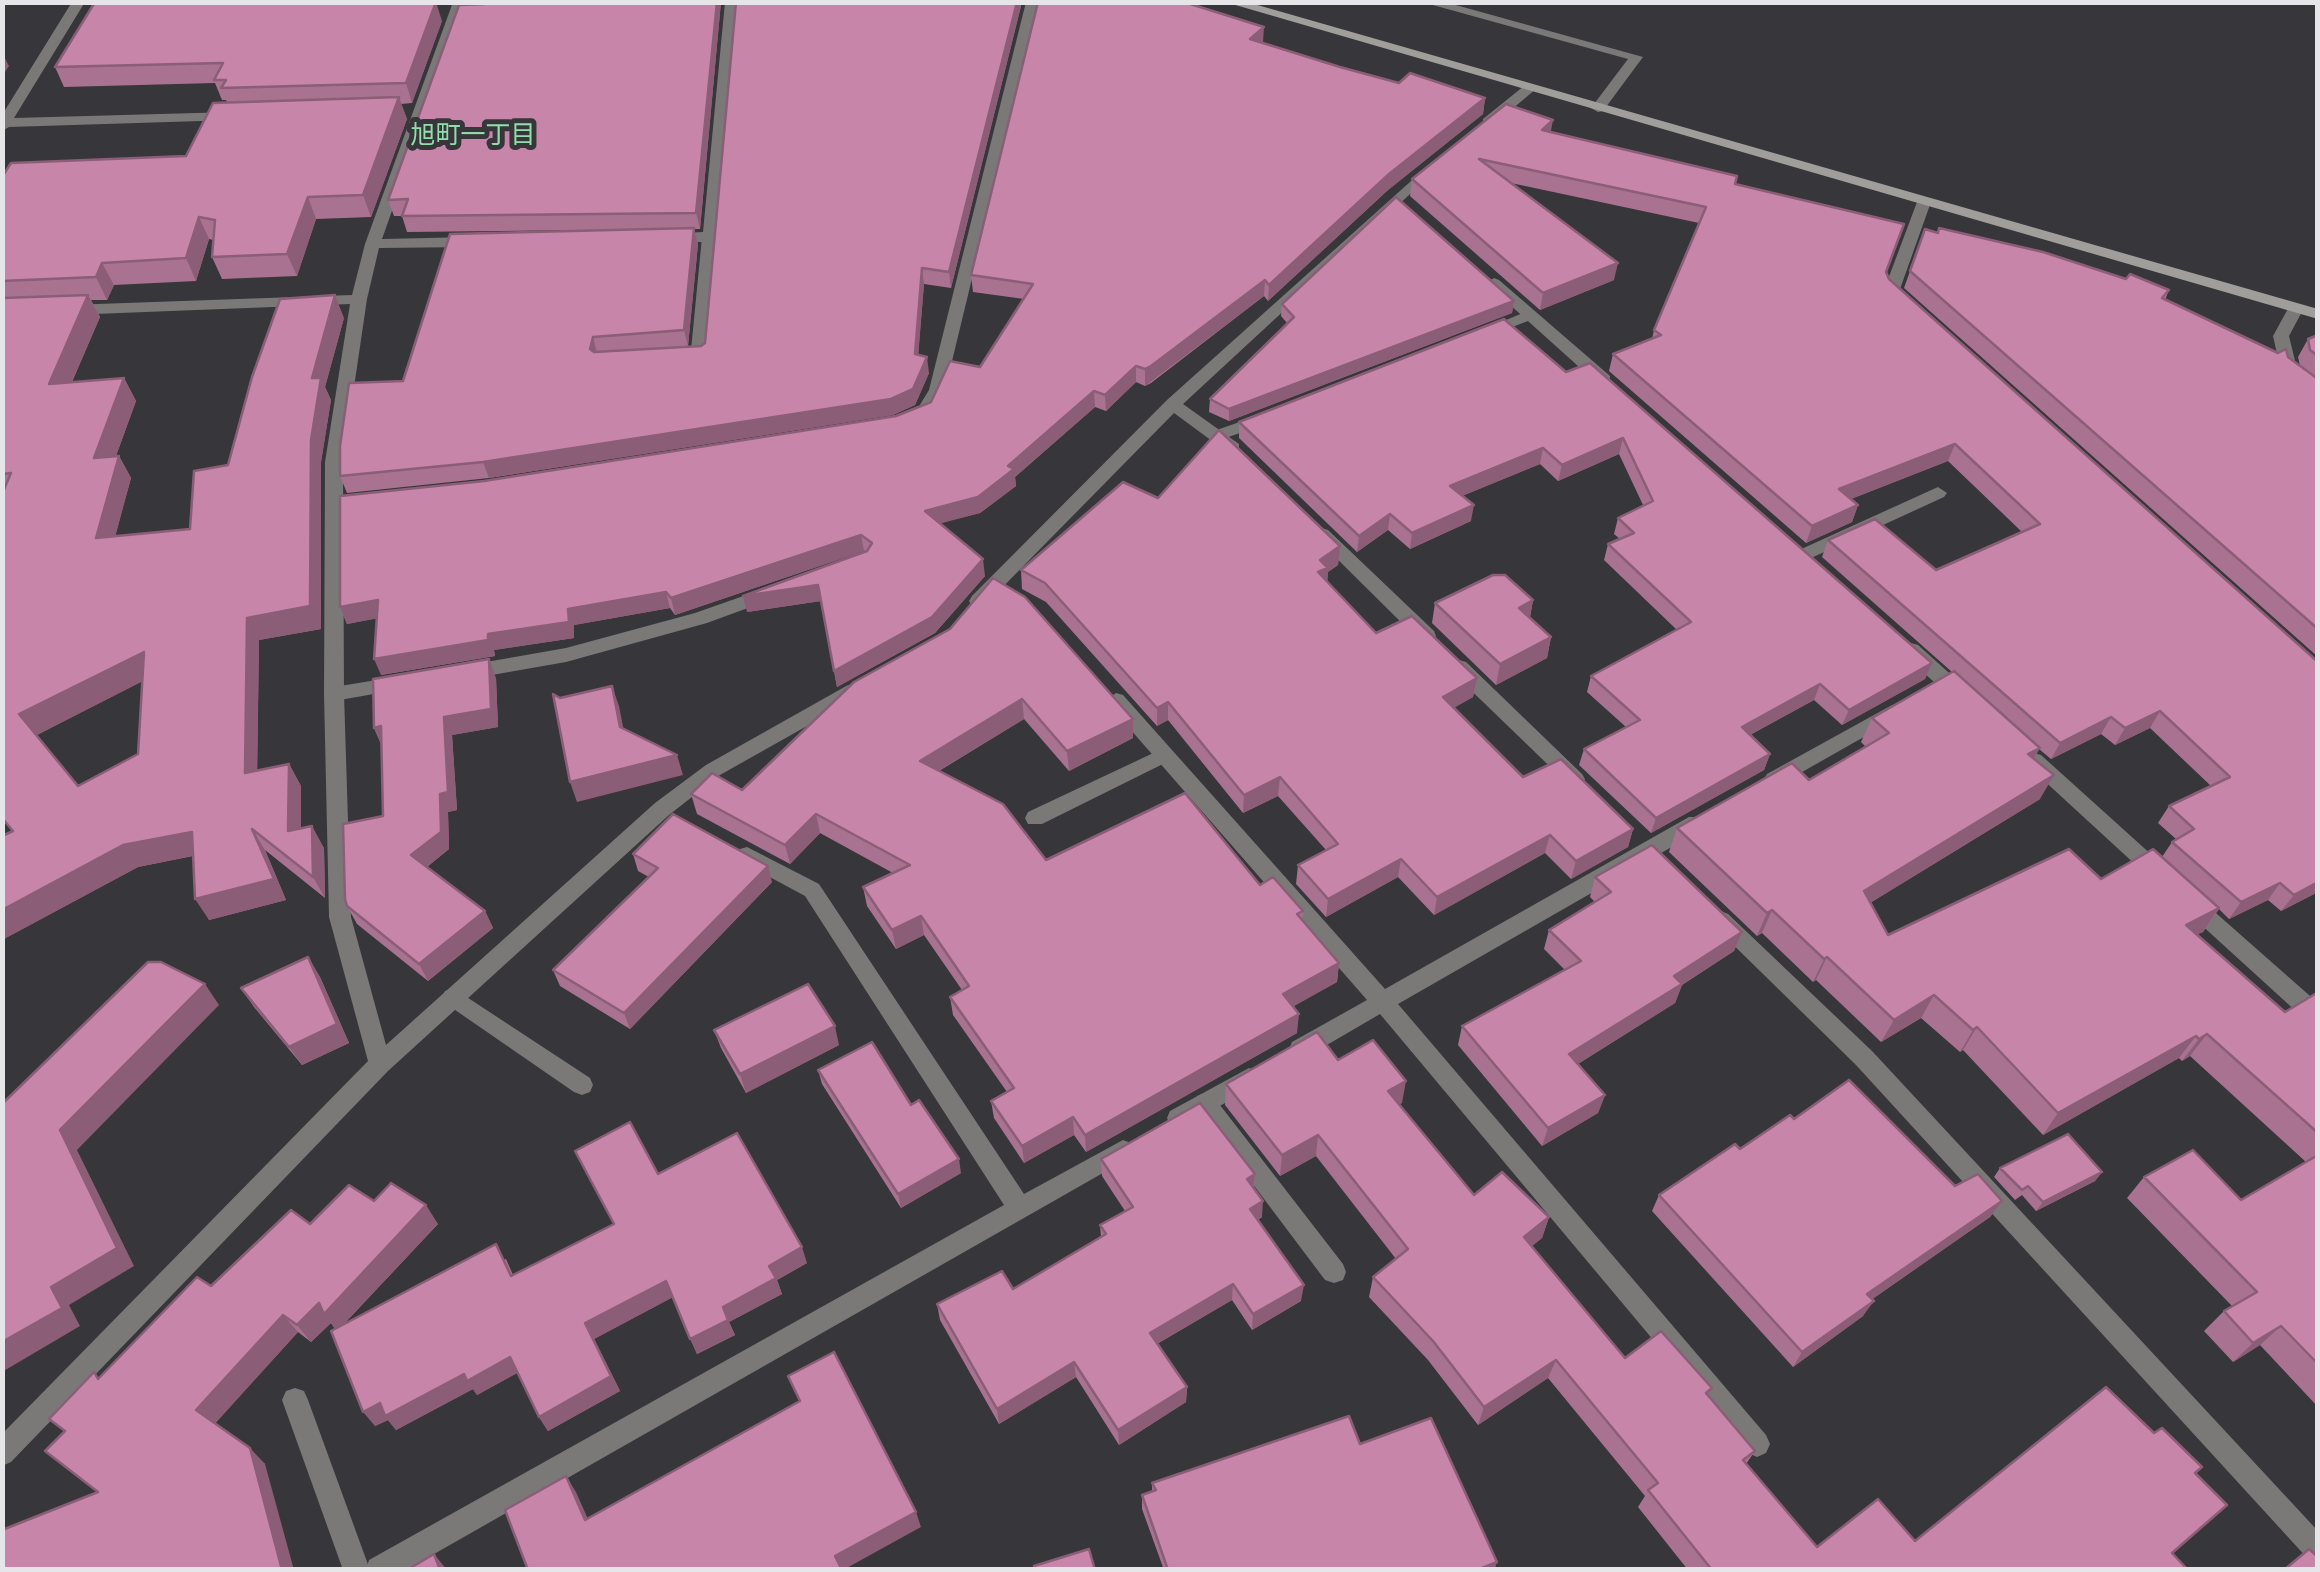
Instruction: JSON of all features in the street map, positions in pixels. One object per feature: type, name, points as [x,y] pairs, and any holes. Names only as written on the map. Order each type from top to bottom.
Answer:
[{"type":"street","points":[[3,124],[79,2]]},
{"type":"street","points":[[380,1064],[340,918],[334,694],[345,503],[334,462],[360,299],[373,244],[460,2]]},
{"type":"street","points":[[661,357],[698,354],[732,2]]},
{"type":"street","points":[[898,424],[924,412],[938,390],[1032,2]]},
{"type":"street","points":[[1231,2],[2318,314]]},
{"type":"street","points":[[1428,2],[1636,57],[1598,108]]},
{"type":"street","points":[[1470,137],[1529,89]]},
{"type":"street","points":[[400,112],[420,111]]},
{"type":"street","points":[[3,124],[242,116]]},
{"type":"street","points":[[968,612],[1173,404],[1395,196],[1440,160]]},
{"type":"street","points":[[1395,196],[1410,210]]},
{"type":"street","points":[[1921,316],[1892,290],[1924,202]]},
{"type":"street","points":[[650,238],[710,236]]},
{"type":"street","points":[[373,244],[492,242]]},
{"type":"street","points":[[1485,275],[1616,390]]},
{"type":"street","points":[[42,311],[360,299]]},
{"type":"street","points":[[2296,308],[2281,336],[2288,371],[2318,394]]},
{"type":"street","points":[[1457,343],[1530,315]]},
{"type":"street","points":[[1173,404],[1220,436],[1249,463]]},
{"type":"street","points":[[1220,436],[1275,414]]},
{"type":"street","points":[[1803,555],[1938,494]]},
{"type":"street","points":[[1306,518],[1592,795]]},
{"type":"street","points":[[992,584],[1021,601]]},
{"type":"street","points":[[334,694],[566,656],[700,618],[790,586]]},
{"type":"street","points":[[1903,643],[1929,690],[1974,707]]},
{"type":"street","points":[[2,1454],[380,1064],[454,997],[670,813],[713,770],[878,678]]},
{"type":"street","points":[[1100,682],[1382,1002],[1757,1444]]},
{"type":"street","points":[[1748,794],[1929,690]]},
{"type":"street","points":[[2017,746],[2318,1018]]},
{"type":"street","points":[[1035,818],[1164,755]]},
{"type":"street","points":[[379,1570],[1715,813]]},
{"type":"street","points":[[728,845],[812,890],[1020,1208]]},
{"type":"street","points":[[1706,906],[1864,1058],[2318,1551]]},
{"type":"street","points":[[454,997],[582,1085]]},
{"type":"street","points":[[1204,1104],[1334,1272]]},
{"type":"street","points":[[295,1400],[356,1570]]},
{"type":"building","points":[[95,2],[436,2],[406,83],[221,88],[226,80],[214,80],[223,63],[55,67]]},
{"type":"building","points":[[717,2],[696,213],[402,216],[408,199],[388,200],[459,5]]},
{"type":"building","points":[[736,2],[1017,2],[949,272],[922,268],[915,354],[927,357],[913,389],[891,399],[483,462],[340,476],[349,383],[403,381],[450,234],[694,228],[684,330],[593,337],[590,349],[594,352],[705,343]]},
{"type":"building","points":[[1038,2],[1184,2],[1264,27],[1250,39],[1399,83],[1410,73],[1485,98],[1389,174],[1269,285],[1265,280],[1151,366],[1136,366],[1105,395],[1094,391],[1008,466],[1014,469],[978,497],[925,511],[983,559],[932,617],[834,671],[818,585],[743,596],[867,551],[872,543],[861,535],[671,598],[666,592],[568,609],[569,622],[488,634],[488,640],[374,659],[378,600],[340,607],[340,496],[484,481],[896,416],[931,402],[950,361],[980,367],[1033,284],[971,275]]},
{"type":"building","points":[[399,97],[363,195],[308,197],[287,254],[212,257],[215,220],[199,217],[186,258],[102,263],[96,277],[2,281],[2,177],[11,163],[186,156],[213,103]]},
{"type":"building","points":[[1506,104],[1553,120],[1542,130],[1737,176],[1735,184],[1904,224],[1886,272],[1889,279],[2318,662],[2318,882],[2294,895],[2280,883],[2241,902],[2172,842],[2194,829],[2169,806],[2230,777],[2160,711],[2125,728],[2111,717],[2060,743],[1828,540],[1875,519],[1936,570],[2040,524],[1955,444],[1839,489],[1858,505],[1812,526],[1613,354],[1661,335],[1654,330],[1706,207],[1479,159],[1618,263],[1543,293],[1412,179]]},
{"type":"building","points":[[1396,197],[1514,301],[1229,409],[1210,399],[1294,317],[1282,304]]},
{"type":"building","points":[[1939,228],[2043,252],[2126,279],[2130,274],[2169,290],[2162,298],[2278,353],[2286,349],[2288,357],[2318,379],[2318,629],[1910,271],[1925,229],[1938,233]]},
{"type":"building","points":[[88,295],[49,384],[124,378],[94,458],[119,456],[96,538],[190,529],[194,471],[228,465],[252,377],[280,299],[335,295],[312,378],[321,378],[311,440],[310,606],[247,618],[245,773],[289,764],[288,831],[312,826],[313,877],[252,829],[274,879],[195,899],[192,832],[123,845],[2,910],[2,836],[13,831],[2,818],[2,494],[11,473],[2,474],[2,298]],"holes":[[[144,652],[138,754],[78,786],[19,714]]]},
{"type":"building","points":[[1504,319],[1566,372],[1590,363],[1932,663],[1849,710],[1820,684],[1742,727],[1770,754],[1656,818],[1584,749],[1640,720],[1591,676],[1691,622],[1608,544],[1634,533],[1618,518],[1653,501],[1623,438],[1562,465],[1543,448],[1450,486],[1474,505],[1412,533],[1390,514],[1359,536],[1239,422]]},
{"type":"building","points":[[2318,335],[2318,356],[2310,350],[2308,339]]},
{"type":"building","points":[[1219,430],[1340,546],[1320,560],[1328,568],[1318,572],[1376,633],[1412,616],[1477,678],[1443,697],[1523,777],[1561,759],[1633,829],[1576,861],[1550,835],[1437,897],[1401,859],[1328,899],[1298,865],[1338,844],[1280,777],[1244,795],[1168,702],[1157,708],[1045,583],[1021,570],[1123,482],[1158,498]]},
{"type":"building","points":[[1493,575],[1505,575],[1533,600],[1519,608],[1551,637],[1500,664],[1435,603]]},
{"type":"building","points":[[993,578],[1025,597],[1133,719],[1067,751],[1022,699],[920,761],[1003,804],[1046,860],[1185,793],[1260,885],[1273,877],[1303,911],[1297,914],[1339,963],[1283,994],[1299,1014],[1085,1135],[1073,1117],[1022,1146],[991,1101],[1014,1088],[950,997],[969,986],[921,916],[892,930],[863,887],[910,865],[816,814],[785,845],[691,794],[712,773],[742,790],[854,682],[950,629]]},
{"type":"building","points":[[489,659],[491,709],[444,717],[448,792],[440,794],[441,832],[411,855],[485,911],[419,964],[347,906],[345,899],[343,824],[383,816],[381,726],[374,728],[373,679]]},
{"type":"building","points":[[1954,671],[2040,748],[2028,754],[2054,775],[1864,891],[1888,935],[2069,849],[2101,879],[2153,849],[2219,908],[2186,925],[2285,1012],[2315,994],[2318,996],[2318,1133],[2207,1034],[2199,1039],[2196,1036],[2058,1113],[1977,1027],[1973,1030],[1934,995],[1894,1020],[1772,910],[1767,913],[1677,828],[1792,763],[1809,780],[1889,733],[1872,718]]},
{"type":"building","points":[[612,686],[620,727],[677,755],[570,782],[553,694],[560,698]]},
{"type":"building","points":[[673,814],[768,866],[624,1013],[553,970],[658,868],[633,854]]},
{"type":"building","points":[[1652,845],[1742,932],[1674,976],[1682,984],[1569,1054],[1605,1095],[1548,1128],[1462,1026],[1581,961],[1549,930],[1611,892],[1595,877]]},
{"type":"building","points":[[308,957],[337,1024],[289,1047],[241,988]]},
{"type":"building","points":[[148,962],[161,962],[205,984],[60,1130],[117,1248],[51,1287],[62,1308],[2,1342],[2,1104]]},
{"type":"building","points":[[808,984],[835,1026],[740,1074],[714,1030]]},
{"type":"building","points":[[1317,1032],[1338,1060],[1373,1040],[1406,1081],[1388,1091],[1474,1195],[1502,1172],[1549,1217],[1524,1237],[1625,1358],[1661,1331],[1712,1388],[1706,1393],[1755,1451],[1743,1460],[1817,1547],[1878,1499],[1915,1541],[2106,1387],[2154,1433],[2162,1428],[2202,1467],[2195,1473],[2227,1505],[2172,1553],[2188,1570],[1712,1570],[1648,1490],[1658,1483],[1556,1360],[1484,1407],[1433,1341],[1373,1277],[1408,1249],[1318,1135],[1282,1155],[1226,1084]]},
{"type":"building","points":[[872,1042],[911,1105],[919,1100],[959,1159],[898,1194],[818,1070]]},
{"type":"building","points":[[1849,1080],[1955,1186],[1978,1174],[2002,1201],[1867,1294],[1874,1301],[1802,1352],[1659,1195],[1735,1144],[1740,1149],[1790,1115],[1794,1119]]},
{"type":"building","points":[[1200,1103],[1255,1174],[1247,1179],[1263,1201],[1250,1209],[1304,1285],[1253,1314],[1233,1284],[1150,1333],[1187,1387],[1118,1430],[1074,1362],[997,1409],[937,1304],[1002,1271],[1013,1289],[1106,1234],[1100,1225],[1133,1207],[1101,1159]]},
{"type":"building","points":[[630,1122],[658,1174],[737,1133],[802,1247],[769,1266],[776,1278],[723,1307],[728,1320],[690,1339],[666,1281],[585,1323],[611,1376],[539,1417],[510,1357],[467,1381],[464,1374],[385,1416],[380,1403],[363,1412],[331,1331],[496,1244],[511,1276],[614,1224],[575,1151]]},
{"type":"building","points":[[2068,1134],[2102,1172],[2043,1202],[2028,1186],[2022,1190],[2000,1168]]},
{"type":"building","points":[[2193,1150],[2241,1200],[2318,1155],[2318,1364],[2281,1326],[2253,1343],[2224,1311],[2257,1292],[2144,1177]]},
{"type":"building","points":[[391,1183],[426,1205],[324,1314],[319,1303],[297,1325],[283,1315],[196,1410],[250,1448],[282,1570],[2,1570],[2,1530],[98,1492],[45,1451],[65,1431],[49,1419],[94,1372],[98,1379],[197,1277],[211,1286],[291,1210],[310,1224],[349,1185],[374,1201]]},
{"type":"building","points":[[834,1352],[916,1512],[835,1556],[842,1570],[528,1570],[505,1510],[566,1476],[585,1520],[800,1401],[788,1376]]},
{"type":"building","points":[[1349,1416],[1360,1444],[1431,1418],[1497,1562],[1477,1570],[1168,1570],[1142,1495],[1156,1490],[1152,1483]]},
{"type":"building","points":[[1089,1549],[1095,1570],[1035,1570],[1034,1566]]},
{"type":"building","points":[[2309,1549],[2318,1557],[2318,1570],[2284,1570]]},
{"type":"building","points":[[434,1554],[440,1570],[407,1570]]},
{"type":"district","name":"旭町一丁目","points":[[473,136]]}]
